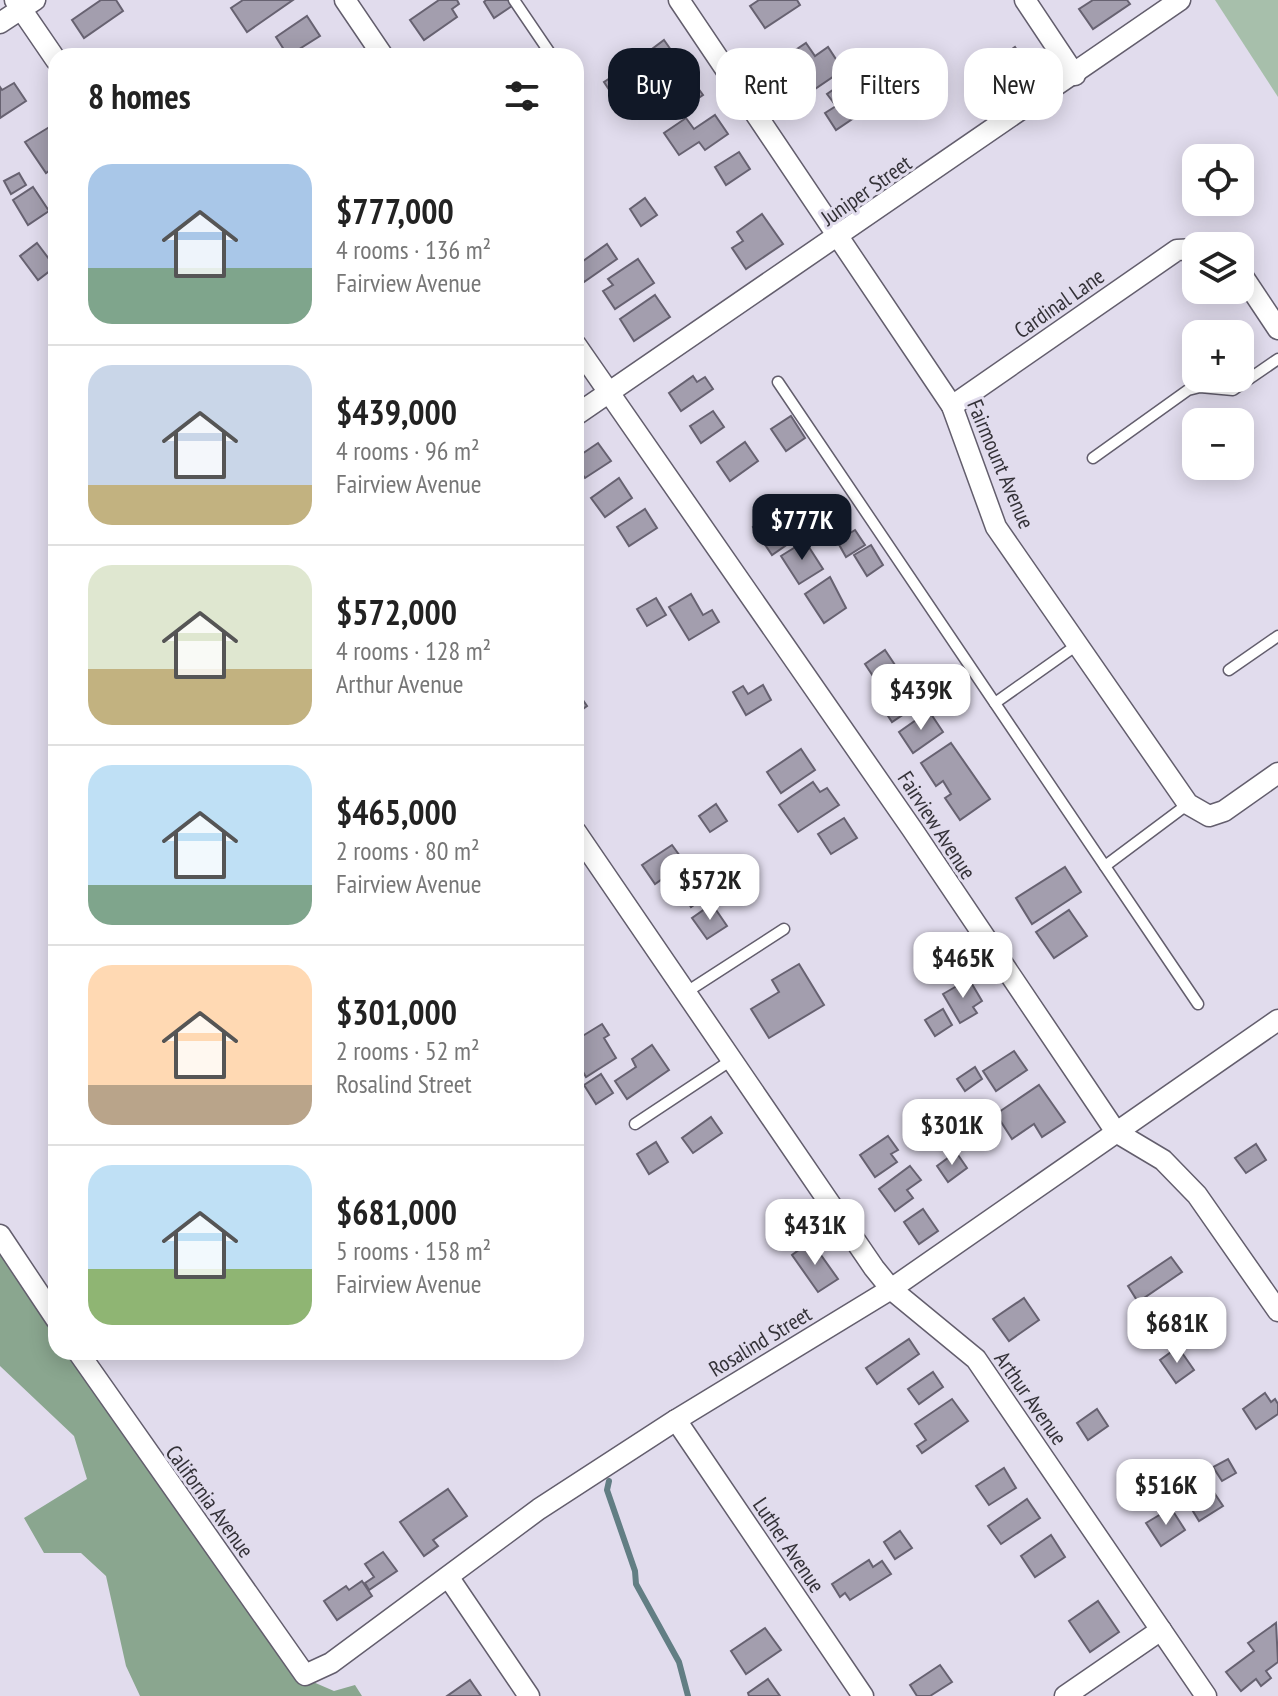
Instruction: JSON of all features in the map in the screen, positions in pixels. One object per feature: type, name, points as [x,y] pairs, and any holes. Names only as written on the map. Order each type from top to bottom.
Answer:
[{"type":"street","points":[[345,0],[378,48]]},
{"type":"street","name":"Fairmount Avenue","points":[[679,0],[952,406],[996,527],[1188,804],[1209,816],[1224,811],[1278,773]]},
{"type":"street","points":[[1025,0],[1075,75]]},
{"type":"street","name":"Juniper Street","points":[[584,410],[838,238],[1180,0]]},
{"type":"street","points":[[0,23],[24,3],[49,48]]},
{"type":"street","name":"Cardinal Lane","points":[[952,406],[1177,250],[1182,250]]},
{"type":"street","points":[[1254,293],[1278,329]]},
{"type":"street","name":"Fairview Avenue","points":[[584,357],[912,829],[1116,1132],[1163,1160],[1197,1195],[1278,1311]]},
{"type":"street","name":"Arthur Avenue","points":[[584,844],[730,1061],[891,1289],[976,1359],[1206,1696]]},
{"type":"street","name":"Rosalind Street","points":[[305,1675],[331,1663],[539,1509],[676,1420],[891,1289],[1278,1020]]},
{"type":"street","points":[[0,1235],[48,1307]]},
{"type":"street","name":"California Avenue","points":[[84,1360],[305,1675]]},
{"type":"street","name":"Luther Avenue","points":[[676,1420],[863,1696]]},
{"type":"street","points":[[449,1578],[529,1696]]},
{"type":"street","points":[[1065,1696],[1161,1630]]},
{"type":"lane","points":[[514,0],[547,48]]},
{"type":"lane","points":[[1093,458],[1188,390],[1200,387],[1233,390],[1278,359]]},
{"type":"lane","points":[[778,382],[1198,1004]]},
{"type":"lane","points":[[1229,670],[1278,636]]},
{"type":"lane","points":[[995,703],[1077,645]]},
{"type":"lane","points":[[1105,866],[1188,804]]},
{"type":"lane","points":[[685,993],[784,929]]},
{"type":"lane","points":[[635,1124],[730,1061]]},
{"type":"green space","points":[[1215,0],[1278,0],[1278,97]]},
{"type":"green space","points":[[0,1246],[48,1318],[48,1360],[76,1360],[290,1672],[334,1691],[355,1685],[362,1696],[140,1696],[126,1666],[106,1576],[81,1553],[44,1553],[24,1518],[87,1479],[74,1436],[0,1366]]},
{"type":"building","points":[[101,0],[116,0],[123,11],[84,38],[72,20]]},
{"type":"building","points":[[243,0],[293,0],[247,32],[231,8]]},
{"type":"building","points":[[439,0],[457,0],[459,4],[452,9],[457,17],[424,40],[410,20]]},
{"type":"building","points":[[508,0],[512,6],[494,18],[484,2]]},
{"type":"building","points":[[759,0],[797,0],[800,5],[765,28],[750,6]]},
{"type":"building","points":[[1093,0],[1127,0],[1130,4],[1093,29],[1079,9]]},
{"type":"building","points":[[307,16],[320,36],[301,48],[283,48],[276,37]]},
{"type":"building","points":[[664,40],[670,48],[653,48]]},
{"type":"building","points":[[828,47],[832,53],[832,77],[816,88],[816,55]]},
{"type":"building","points":[[14,83],[26,101],[0,118],[0,87],[2,90]]},
{"type":"building","points":[[832,109],[832,120],[851,120],[836,130],[825,113]]},
{"type":"building","points":[[715,115],[728,134],[705,150],[699,142],[679,155],[664,133],[683,120],[687,120],[694,129]]},
{"type":"building","points":[[48,128],[48,172],[46,173],[25,142]]},
{"type":"building","points":[[739,152],[750,169],[726,185],[715,167]]},
{"type":"building","points":[[19,173],[26,185],[11,194],[4,181]]},
{"type":"building","points":[[33,187],[48,212],[28,225],[13,200]]},
{"type":"building","points":[[645,198],[657,215],[641,226],[630,209]]},
{"type":"building","points":[[762,214],[783,244],[746,269],[732,248],[743,241],[737,232]]},
{"type":"building","points":[[37,243],[48,258],[48,272],[38,280],[20,256]]},
{"type":"building","points":[[607,244],[617,259],[584,282],[584,260]]},
{"type":"building","points":[[638,259],[654,283],[615,309],[603,291],[613,285],[608,279]]},
{"type":"building","points":[[655,295],[670,317],[634,341],[620,319]]},
{"type":"building","points":[[693,376],[697,382],[705,377],[713,389],[681,411],[669,393]]},
{"type":"building","points":[[713,411],[724,427],[701,443],[690,426]]},
{"type":"building","points":[[791,416],[805,438],[786,451],[771,429]]},
{"type":"building","points":[[745,442],[758,461],[730,481],[717,462]]},
{"type":"building","points":[[598,443],[611,461],[585,478],[584,453]]},
{"type":"building","points":[[619,478],[632,498],[605,517],[591,498]]},
{"type":"building","points":[[645,509],[657,528],[629,546],[617,527]]},
{"type":"building","points":[[779,509],[798,537],[772,555],[753,527]]},
{"type":"building","points":[[855,530],[865,545],[846,557],[837,541]]},
{"type":"building","points":[[805,541],[823,569],[799,584],[781,556]]},
{"type":"building","points":[[871,545],[883,565],[867,576],[854,555]]},
{"type":"building","points":[[830,577],[846,608],[824,623],[805,594]]},
{"type":"building","points":[[691,594],[703,615],[712,610],[719,622],[689,640],[669,607]]},
{"type":"building","points":[[656,598],[666,615],[647,626],[637,609]]},
{"type":"building","points":[[885,650],[895,665],[875,679],[865,664]]},
{"type":"building","points":[[899,675],[919,704],[892,722],[877,699],[889,691],[885,685]]},
{"type":"building","points":[[763,685],[771,700],[746,715],[733,692],[743,686],[748,694]]},
{"type":"building","points":[[929,711],[943,732],[913,753],[899,732]]},
{"type":"building","points":[[951,743],[990,799],[960,820],[945,798],[951,794],[943,781],[936,786],[921,763]]},
{"type":"building","points":[[801,749],[815,770],[781,793],[767,772]]},
{"type":"building","points":[[813,782],[820,792],[827,788],[839,805],[798,832],[779,805]]},
{"type":"building","points":[[716,804],[727,821],[710,832],[699,816]]},
{"type":"building","points":[[844,818],[857,838],[831,854],[818,834]]},
{"type":"building","points":[[672,845],[685,863],[655,884],[642,865]]},
{"type":"building","points":[[1065,867],[1081,892],[1032,924],[1016,898]]},
{"type":"building","points":[[702,872],[715,890],[691,907],[679,888]]},
{"type":"building","points":[[712,904],[727,926],[707,939],[692,918]]},
{"type":"building","points":[[1069,910],[1087,936],[1054,958],[1036,932]]},
{"type":"building","points":[[799,964],[824,1005],[769,1038],[751,1009],[779,992],[772,980]]},
{"type":"building","points":[[969,979],[982,1001],[973,1007],[977,1013],[960,1023],[943,994]]},
{"type":"building","points":[[943,1009],[952,1025],[935,1036],[925,1020]]},
{"type":"building","points":[[602,1024],[609,1035],[604,1038],[616,1058],[586,1077],[584,1074],[584,1035]]},
{"type":"building","points":[[652,1045],[669,1070],[627,1099],[615,1081],[636,1067],[632,1059]]},
{"type":"building","points":[[1014,1051],[1027,1070],[996,1091],[983,1071]]},
{"type":"building","points":[[975,1067],[982,1079],[965,1091],[957,1079]]},
{"type":"building","points":[[601,1074],[613,1093],[596,1104],[584,1085]]},
{"type":"building","points":[[1039,1085],[1065,1122],[1042,1137],[1034,1124],[1012,1139],[996,1114]]},
{"type":"building","points":[[711,1117],[722,1133],[693,1153],[682,1138]]},
{"type":"building","points":[[888,1136],[898,1150],[891,1154],[897,1162],[875,1177],[860,1155]]},
{"type":"building","points":[[656,1142],[668,1162],[649,1174],[637,1154]]},
{"type":"building","points":[[1256,1144],[1266,1160],[1246,1173],[1235,1158]]},
{"type":"building","points":[[956,1152],[967,1168],[948,1182],[937,1166]]},
{"type":"building","points":[[910,1166],[921,1180],[907,1190],[913,1198],[895,1211],[879,1189]]},
{"type":"building","points":[[923,1209],[938,1231],[919,1244],[904,1222]]},
{"type":"building","points":[[811,1241],[838,1279],[818,1292],[792,1255]]},
{"type":"building","points":[[1171,1257],[1182,1272],[1138,1302],[1128,1286]]},
{"type":"building","points":[[1024,1298],[1039,1320],[1009,1341],[993,1319]]},
{"type":"building","points":[[1158,1302],[1171,1321],[1162,1327],[1169,1336],[1153,1347],[1133,1319]]},
{"type":"building","points":[[909,1339],[919,1354],[877,1384],[866,1368]]},
{"type":"building","points":[[1178,1347],[1194,1370],[1176,1383],[1160,1360]]},
{"type":"building","points":[[933,1372],[943,1387],[919,1404],[908,1389]]},
{"type":"building","points":[[1265,1393],[1271,1402],[1275,1399],[1278,1414],[1256,1429],[1243,1409]]},
{"type":"building","points":[[952,1399],[968,1421],[922,1453],[917,1446],[926,1440],[915,1424]]},
{"type":"building","points":[[1097,1409],[1108,1426],[1088,1440],[1077,1423]]},
{"type":"building","points":[[1228,1459],[1236,1473],[1222,1481],[1213,1467]]},
{"type":"building","points":[[1004,1468],[1016,1488],[989,1505],[976,1486]]},
{"type":"building","points":[[1211,1488],[1223,1506],[1199,1521],[1188,1503]]},
{"type":"building","points":[[448,1489],[467,1516],[433,1540],[438,1546],[424,1556],[400,1522]]},
{"type":"building","points":[[1027,1499],[1040,1518],[1001,1544],[988,1526]]},
{"type":"building","points":[[1171,1508],[1185,1530],[1161,1546],[1146,1523]]},
{"type":"building","points":[[900,1531],[912,1548],[895,1559],[884,1542]]},
{"type":"building","points":[[1051,1535],[1065,1557],[1035,1577],[1021,1556]]},
{"type":"building","points":[[383,1552],[397,1571],[369,1590],[365,1583],[374,1577],[365,1564]]},
{"type":"building","points":[[869,1560],[873,1567],[882,1561],[891,1574],[850,1600],[845,1593],[840,1597],[832,1584]]},
{"type":"building","points":[[362,1581],[372,1596],[337,1620],[324,1601],[346,1586],[349,1590]]},
{"type":"building","points":[[1098,1601],[1119,1632],[1090,1652],[1069,1621]]},
{"type":"building","points":[[1276,1623],[1278,1662],[1266,1671],[1271,1678],[1261,1686],[1256,1679],[1241,1691],[1226,1672],[1254,1651],[1248,1643]]},
{"type":"building","points":[[765,1628],[781,1650],[746,1674],[731,1651]]},
{"type":"building","points":[[940,1665],[952,1682],[930,1696],[917,1696],[910,1685]]},
{"type":"building","points":[[768,1679],[780,1696],[749,1696],[748,1693]]},
{"type":"building","points":[[470,1680],[481,1696],[447,1696]]},
{"type":"waterway","points":[[609,1481],[607,1490],[635,1571],[636,1584],[679,1662],[688,1696]]}]
